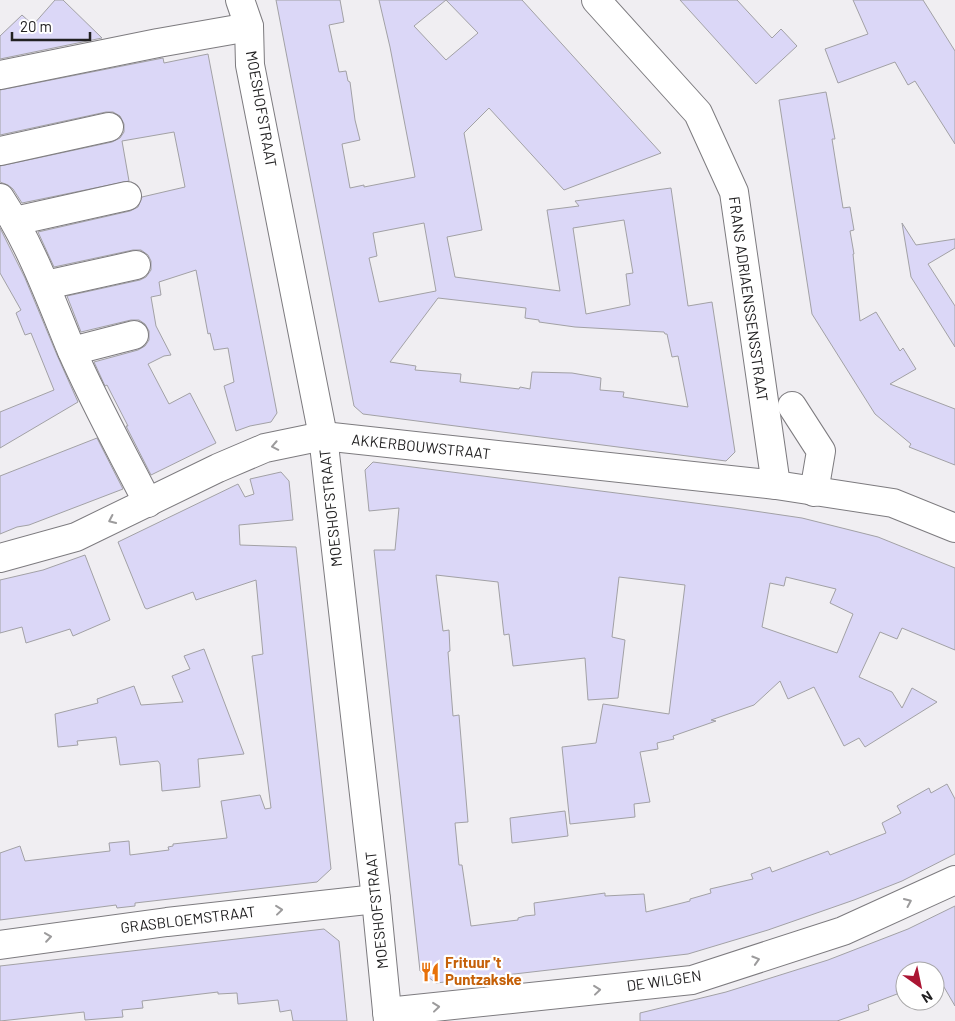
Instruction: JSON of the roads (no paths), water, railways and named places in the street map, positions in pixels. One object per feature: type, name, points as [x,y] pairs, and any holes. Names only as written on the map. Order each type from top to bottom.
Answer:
[{"type":"street","name":"MOESHOFSTRAAT","points":[[240,0],[249,27],[250,65],[323,436],[388,1017]]},
{"type":"street","name":"FRANS ADRIAENSSENSSTRAAT","points":[[596,0],[698,113],[734,192],[776,485]]},
{"type":"street","points":[[0,75],[158,43],[249,27]]},
{"type":"street","points":[[0,151],[110,126]]},
{"type":"street","points":[[15,221],[127,196]]},
{"type":"street","points":[[0,198],[15,221],[46,285],[72,350],[148,503]]},
{"type":"street","points":[[46,285],[136,265]]},
{"type":"street","points":[[72,350],[134,335]]},
{"type":"street","name":"FRANS ADRIAENSSENSSTRAAT","points":[[792,406],[821,451],[814,492]]},
{"type":"street","name":"AKKERBOUWSTRAAT","points":[[0,558],[76,537],[218,468],[265,448],[323,436],[776,485]]},
{"type":"street","points":[[776,485],[893,503],[955,528]]},
{"type":"street","name":"DE WILGEN","points":[[388,1017],[692,980],[843,931],[955,880]]},
{"type":"street","name":"GRASBLOEMSTRAAT","points":[[0,945],[167,922],[376,899]]},
{"type":"place","name":"Frituur 't Puntzakske","points":[[430,972]]}]
